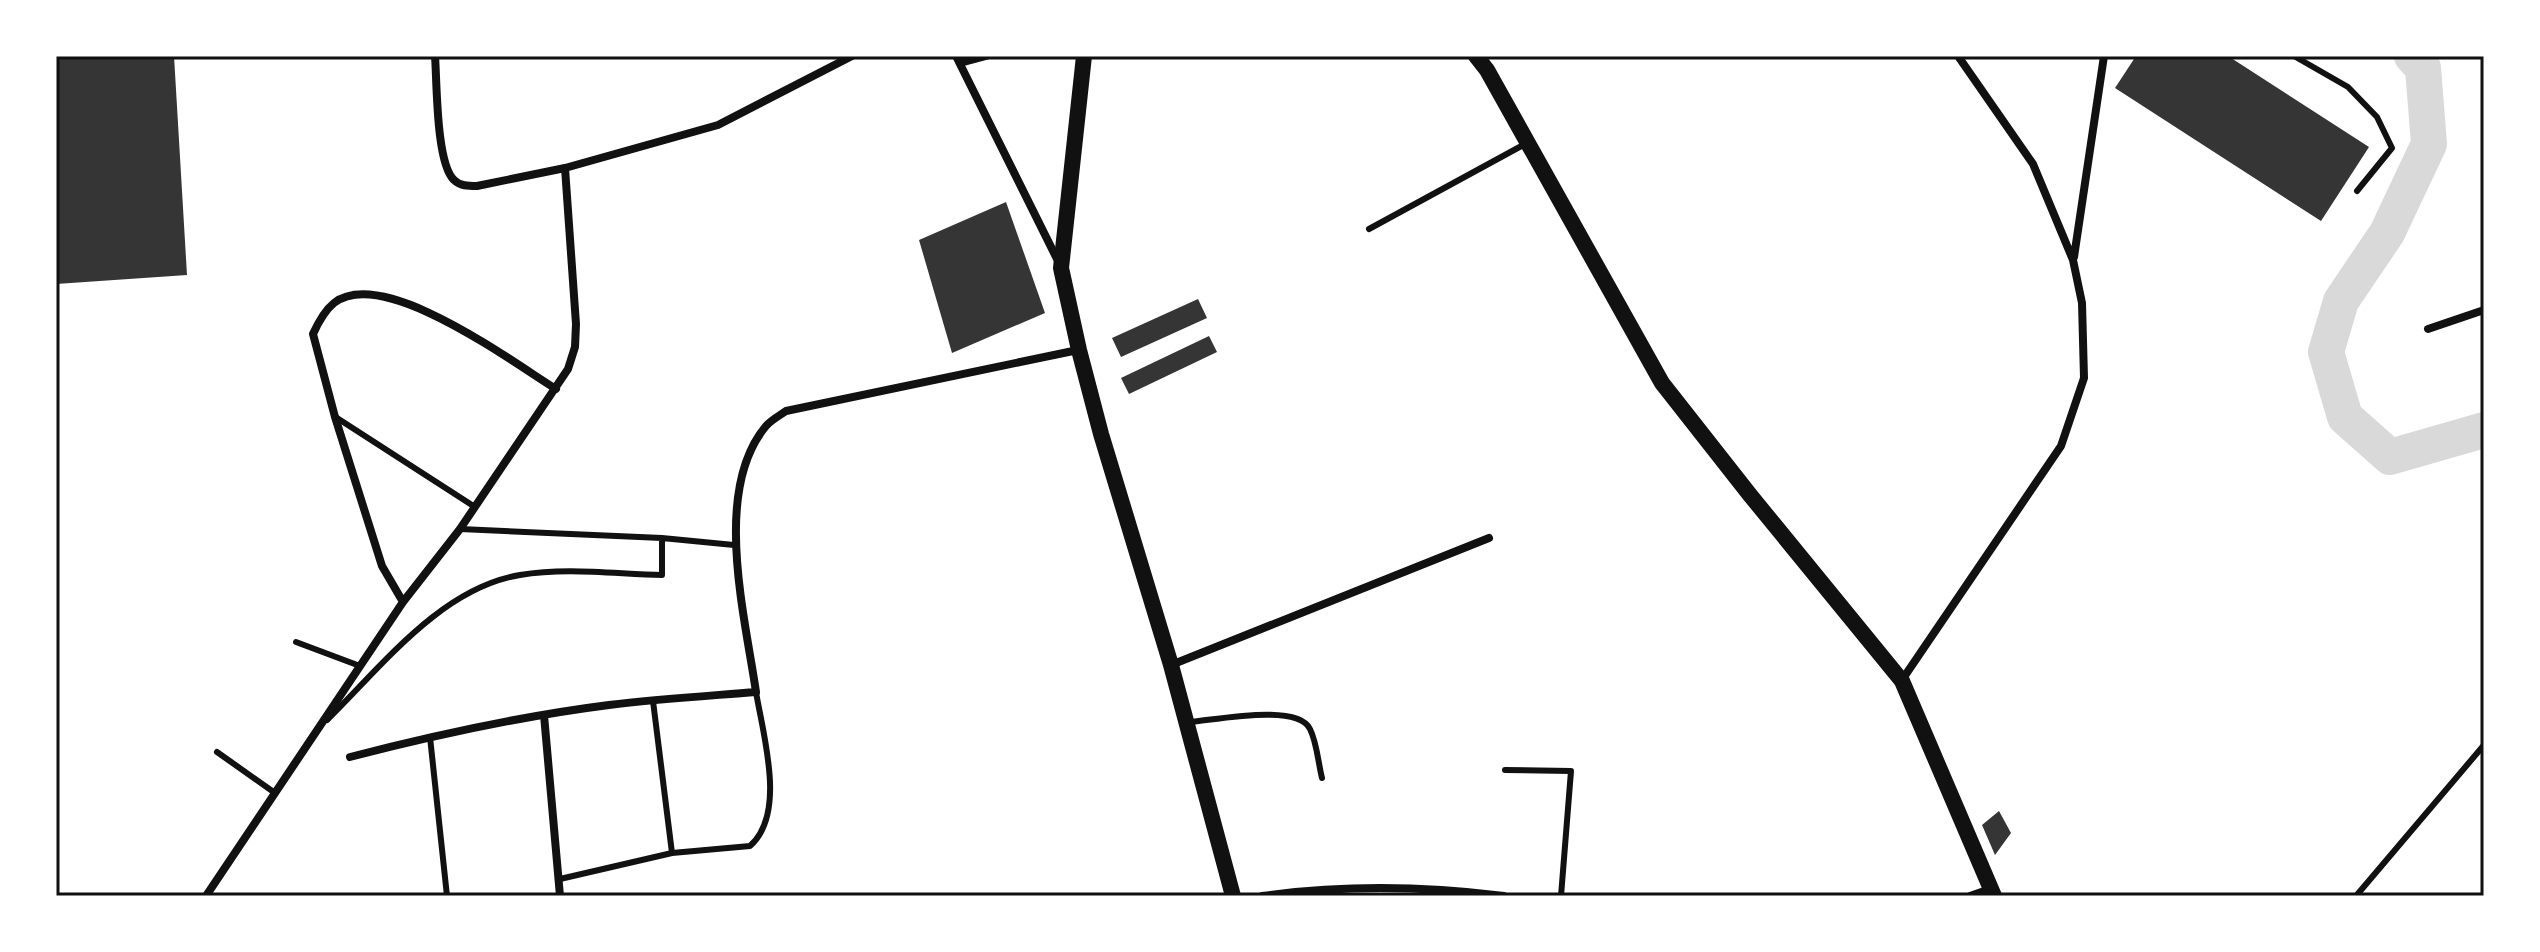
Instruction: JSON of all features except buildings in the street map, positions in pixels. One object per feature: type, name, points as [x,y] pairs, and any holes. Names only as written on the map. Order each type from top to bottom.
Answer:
[{"type":"main road","points":[[1084,56],[1061,268],[1106,453],[1171,665],[1233,896]]},
{"type":"main road","points":[[1476,56],[1487,70],[1662,383],[1902,681],[1992,893]]},
{"type":"street","points":[[435,56],[445,166],[455,182],[465,186],[565,168],[718,125],[852,56]]},
{"type":"street","points":[[986,56],[958,60],[1061,268]]},
{"type":"street","points":[[1902,681],[2061,446],[2084,378],[2082,303],[2073,260],[2033,164],[1958,56]]},
{"type":"street","points":[[2073,260],[2104,56]]},
{"type":"street","points":[[206,896],[403,602],[460,529],[568,369],[575,347],[576,324],[565,168]]},
{"type":"street","points":[[403,602],[382,566],[335,417],[313,334],[321,317],[334,303],[350,295],[379,296],[415,304],[556,389]]},
{"type":"street","points":[[2428,329],[2484,310]]},
{"type":"street","points":[[350,757],[430,737],[544,715],[756,692],[734,545],[740,485],[748,458],[768,423],[786,411],[1079,350]]},
{"type":"street","points":[[1171,665],[1489,538]]},
{"type":"street","points":[[544,715],[560,896]]},
{"type":"street","points":[[1262,896],[1398,888],[1446,889],[1504,896]]},
{"type":"street","points":[[1970,896],[1992,893]]},
{"type":"lane","points":[[2294,56],[2348,87],[2377,117],[2392,148],[2357,191]]},
{"type":"lane","points":[[1369,229],[1527,143]]},
{"type":"lane","points":[[335,417],[475,507]]},
{"type":"lane","points":[[460,529],[662,538],[734,545]]},
{"type":"lane","points":[[316,731],[407,640],[465,593],[489,582],[536,573],[662,575],[662,538]]},
{"type":"lane","points":[[296,642],[360,666]]},
{"type":"lane","points":[[560,879],[672,853],[750,846],[758,839],[771,788],[756,692]]},
{"type":"lane","points":[[653,701],[672,853]]},
{"type":"lane","points":[[1186,722],[1283,714],[1302,719],[1310,727],[1322,778]]},
{"type":"lane","points":[[430,737],[447,896]]},
{"type":"lane","points":[[2356,896],[2484,745]]},
{"type":"lane","points":[[217,752],[275,793]]},
{"type":"lane","points":[[1505,770],[1571,771],[1561,896]]},
{"type":"waterway","points":[[2412,56],[2423,68],[2429,144],[2387,233],[2341,301],[2326,352],[2345,417],[2390,457],[2484,430]]}]
